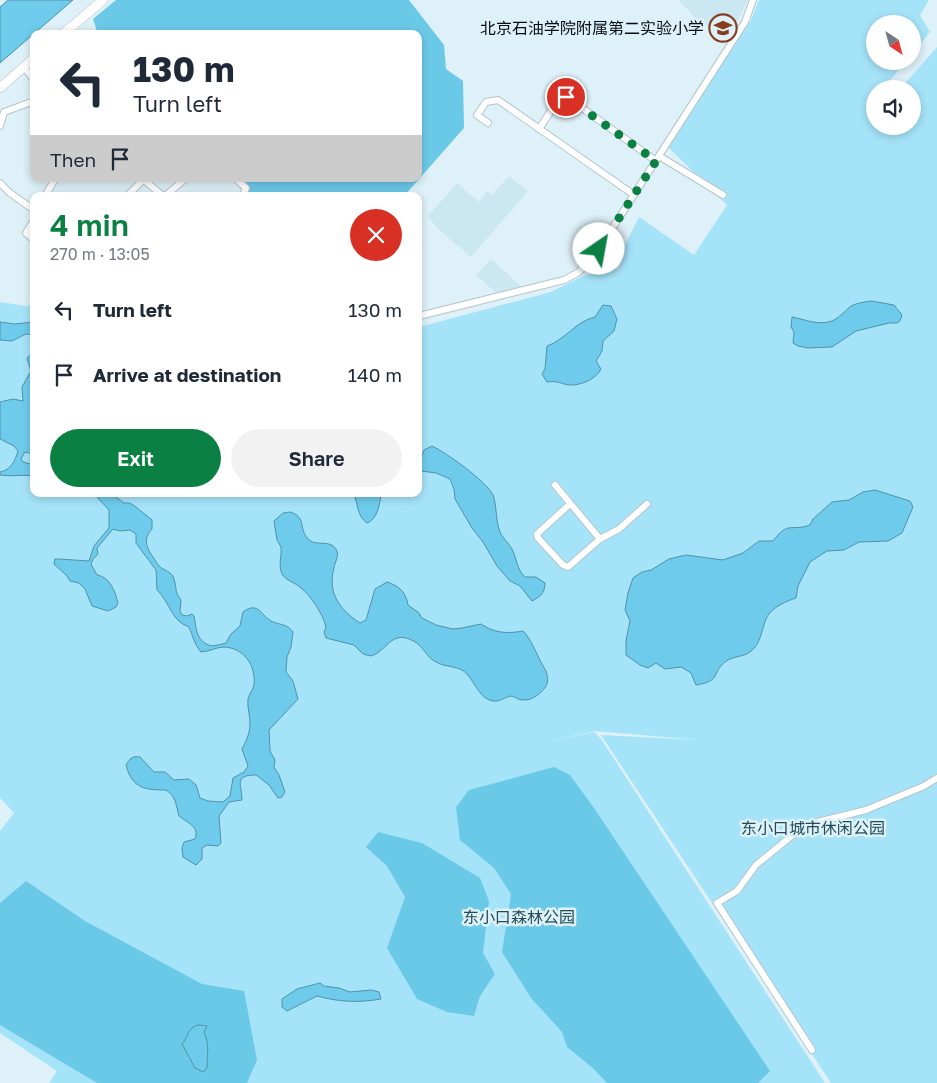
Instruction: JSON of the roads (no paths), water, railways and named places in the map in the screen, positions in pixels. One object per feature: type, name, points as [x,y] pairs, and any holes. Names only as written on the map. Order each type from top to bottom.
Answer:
[{"type":"street","points":[[69,30],[103,0]]},
{"type":"street","points":[[422,315],[564,280],[579,272],[599,249],[745,22],[753,0]]},
{"type":"street","points":[[0,88],[30,61]]},
{"type":"street","points":[[24,66],[30,74]]},
{"type":"street","points":[[539,129],[560,97],[566,97],[657,158],[723,195]]},
{"type":"street","points":[[488,123],[477,115],[486,102],[498,100],[634,195]]},
{"type":"street","points":[[0,126],[4,112],[30,102]]},
{"type":"street","points":[[131,192],[141,182]]},
{"type":"street","points":[[148,182],[159,192]]},
{"type":"street","points":[[169,192],[181,182]]},
{"type":"street","points":[[239,182],[246,188],[244,192]]},
{"type":"street","points":[[0,183],[10,193],[30,207]]},
{"type":"street","points":[[30,226],[26,233],[30,236]]},
{"type":"street","points":[[555,485],[600,540]]},
{"type":"street","points":[[570,504],[537,534],[538,538],[563,565],[568,567],[600,540],[619,529],[648,504]]},
{"type":"street","points":[[812,1050],[717,903],[737,891],[756,866],[806,826],[866,810],[924,786],[937,778]]},
{"type":"place","name":"北京石油学院附属第二实验小学","points":[[723,28]]},
{"type":"park label","name":"东小口城市休闲公园","points":[[813,828]]},
{"type":"park label","name":"东小口森林公园","points":[[519,917]]}]
